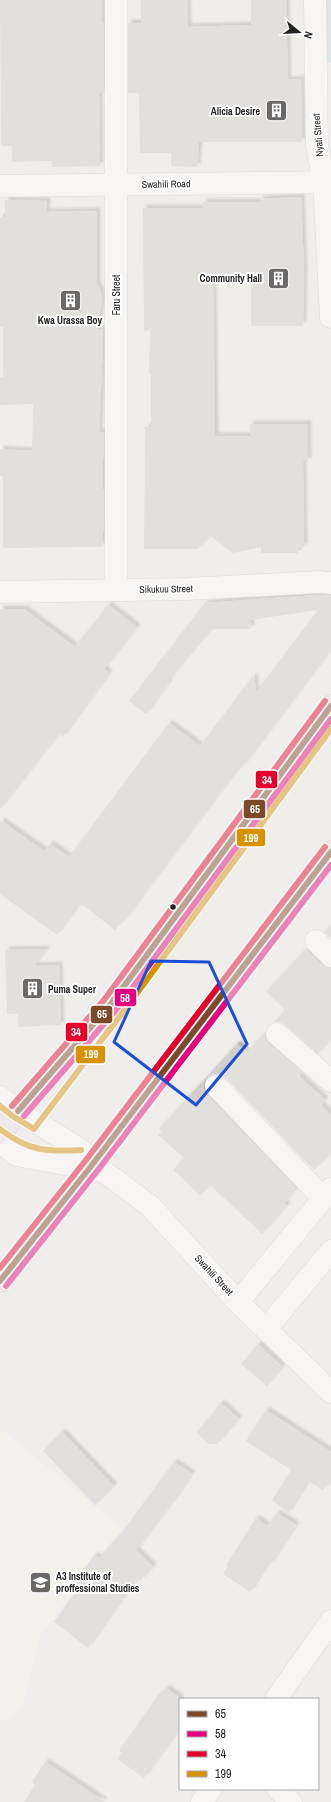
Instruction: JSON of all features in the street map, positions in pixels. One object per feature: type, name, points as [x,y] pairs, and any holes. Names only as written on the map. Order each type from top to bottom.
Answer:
[{"type":"highway","points":[[0,1134],[18,1111],[110,1005],[331,706]]},
{"type":"highway","points":[[0,1281],[92,1165],[331,852]]},
{"type":"street","name":"Faru Street","points":[[116,0],[116,590]]},
{"type":"street","name":"Nyati Street","points":[[315,0],[317,146],[328,181],[331,317]]},
{"type":"street","name":"Swahili Road","points":[[0,186],[328,181]]},
{"type":"street","name":"Sikukuu Street","points":[[0,592],[187,589],[319,582],[331,583]]},
{"type":"street","points":[[277,1034],[331,1081]]},
{"type":"street","points":[[216,1086],[327,1194],[238,1302]]},
{"type":"street","points":[[0,1097],[18,1111],[81,1150],[92,1165]]},
{"type":"street","points":[[0,1141],[16,1155],[70,1165],[92,1165]]},
{"type":"street","name":"Swahili Street","points":[[92,1165],[113,1178],[150,1206],[238,1302],[267,1328],[331,1392]]},
{"type":"street","points":[[267,1328],[331,1251]]},
{"type":"street","points":[[277,1698],[331,1621]]},
{"type":"street","points":[[202,1802],[210,1790]]},
{"type":"street","points":[[279,1790],[291,1802]]},
{"type":"highlighted area","points":[[151,961],[209,962],[247,1044],[196,1105],[114,1042]]},
{"type":"shaded area","name":"A3 Institute of proffessional Studies","points":[[0,1429],[122,1528],[40,1636],[21,1709],[0,1723]]},
{"type":"building","points":[[0,0],[102,0],[102,23],[104,23],[104,93],[99,93],[100,166],[52,167],[52,161],[12,162],[12,146],[1,146]]},
{"type":"building","points":[[141,0],[187,0],[188,27],[251,25],[251,0],[286,0],[288,80],[301,79],[302,142],[199,142],[197,167],[171,166],[171,153],[140,153],[139,93],[128,93],[128,23],[141,23]]},
{"type":"building","points":[[301,197],[304,268],[303,326],[251,326],[251,275],[213,275],[215,436],[250,436],[250,424],[308,424],[308,461],[303,461],[304,547],[298,548],[298,553],[261,553],[261,547],[233,553],[209,535],[198,549],[144,549],[145,427],[151,427],[151,374],[149,374],[150,330],[144,331],[143,208],[203,208],[203,202],[260,202],[260,199]]},
{"type":"building","points":[[5,200],[47,201],[46,212],[97,211],[97,284],[101,292],[102,302],[97,329],[102,329],[103,344],[99,432],[104,432],[102,489],[104,489],[104,517],[102,547],[3,548],[3,476],[0,476],[0,449],[32,451],[33,404],[0,405],[0,377],[3,377],[3,327],[0,327],[0,217],[5,217]]},
{"type":"building","points":[[331,595],[331,649],[242,767],[240,766],[115,930],[80,903],[57,935],[0,894],[0,820],[44,851],[50,844],[69,857],[169,723],[200,746],[254,675],[256,692],[318,610],[250,620],[251,629],[211,629],[168,681],[169,682],[146,714],[129,701],[205,603]]},
{"type":"building","points":[[108,605],[137,627],[104,669],[109,673],[63,737],[58,734],[0,809],[0,609],[24,609],[75,647]]},
{"type":"building","points":[[331,925],[331,938],[324,932]]},
{"type":"building","name":"Puma Super","points":[[47,949],[34,966],[59,965],[61,1025],[18,1027],[18,1014],[7,1014],[5,950]]},
{"type":"building","points":[[306,949],[322,965],[331,968],[331,1039],[318,1054],[285,1025],[280,1022],[274,1022],[285,1010],[266,992]]},
{"type":"building","points":[[265,1032],[265,1038],[269,1043],[302,1072],[299,1076],[325,1100],[321,1105],[331,1115],[331,1154],[314,1170],[225,1077],[220,1074],[213,1074],[207,1077],[204,1083],[204,1089],[207,1095],[297,1189],[284,1203],[287,1206],[262,1234],[210,1185],[200,1196],[173,1170],[184,1158],[158,1135],[162,1131],[159,1129],[237,1044],[247,1052]]},
{"type":"building","points":[[258,1344],[282,1367],[267,1386],[241,1364]]},
{"type":"building","points":[[221,1403],[239,1419],[217,1444],[209,1444],[196,1433]]},
{"type":"building","points":[[266,1410],[331,1452],[331,1478],[323,1490],[308,1481],[288,1513],[272,1500],[291,1470],[246,1441]]},
{"type":"building","points":[[62,1432],[114,1486],[95,1505],[43,1451]]},
{"type":"building","points":[[174,1462],[192,1474],[171,1505],[136,1550],[153,1567],[140,1581],[137,1578],[88,1648],[54,1622],[80,1586],[75,1582],[94,1555],[99,1558],[120,1535]]},
{"type":"building","points":[[277,1513],[296,1525],[270,1565],[268,1563],[250,1592],[223,1574],[228,1566],[226,1565],[256,1518],[267,1526]]},
{"type":"building","points":[[166,1688],[180,1698],[179,1728],[144,1778],[117,1759],[122,1752],[119,1751],[159,1694],[161,1695]]},
{"type":"building","points":[[45,1762],[105,1802],[24,1802],[35,1785],[32,1782]]},
{"type":"waterway","points":[[328,0],[331,59]]},
{"type":"transit line","name":"34","points":[[12,1106],[104,1000],[325,701]]},
{"type":"transit line","name":"65","points":[[18,1111],[110,1005],[331,706]]},
{"type":"transit line","name":"58","points":[[24,1116],[116,1010],[331,719]]},
{"type":"transit line","name":"199","points":[[0,1106],[14,1117],[34,1129],[129,1004],[331,729]]},
{"type":"transit line","name":"34","points":[[0,1268],[86,1160],[325,847]]},
{"type":"transit line","name":"65","points":[[0,1281],[92,1165],[331,852]]},
{"type":"transit line","name":"58","points":[[6,1286],[98,1170],[331,865]]},
{"type":"transit line","name":"199","points":[[0,1129],[29,1146],[58,1151],[81,1150]]},
{"type":"place","name":"Alicia Desire","points":[[276,111]]},
{"type":"place","name":"Community Hall","points":[[278,278]]},
{"type":"place","name":"Kwa Urassa Boy","points":[[70,300]]},
{"type":"place","name":"Puma Super","points":[[33,989]]},
{"type":"place","name":"A3 Institute of proffessional Studies","points":[[40,1582]]}]
